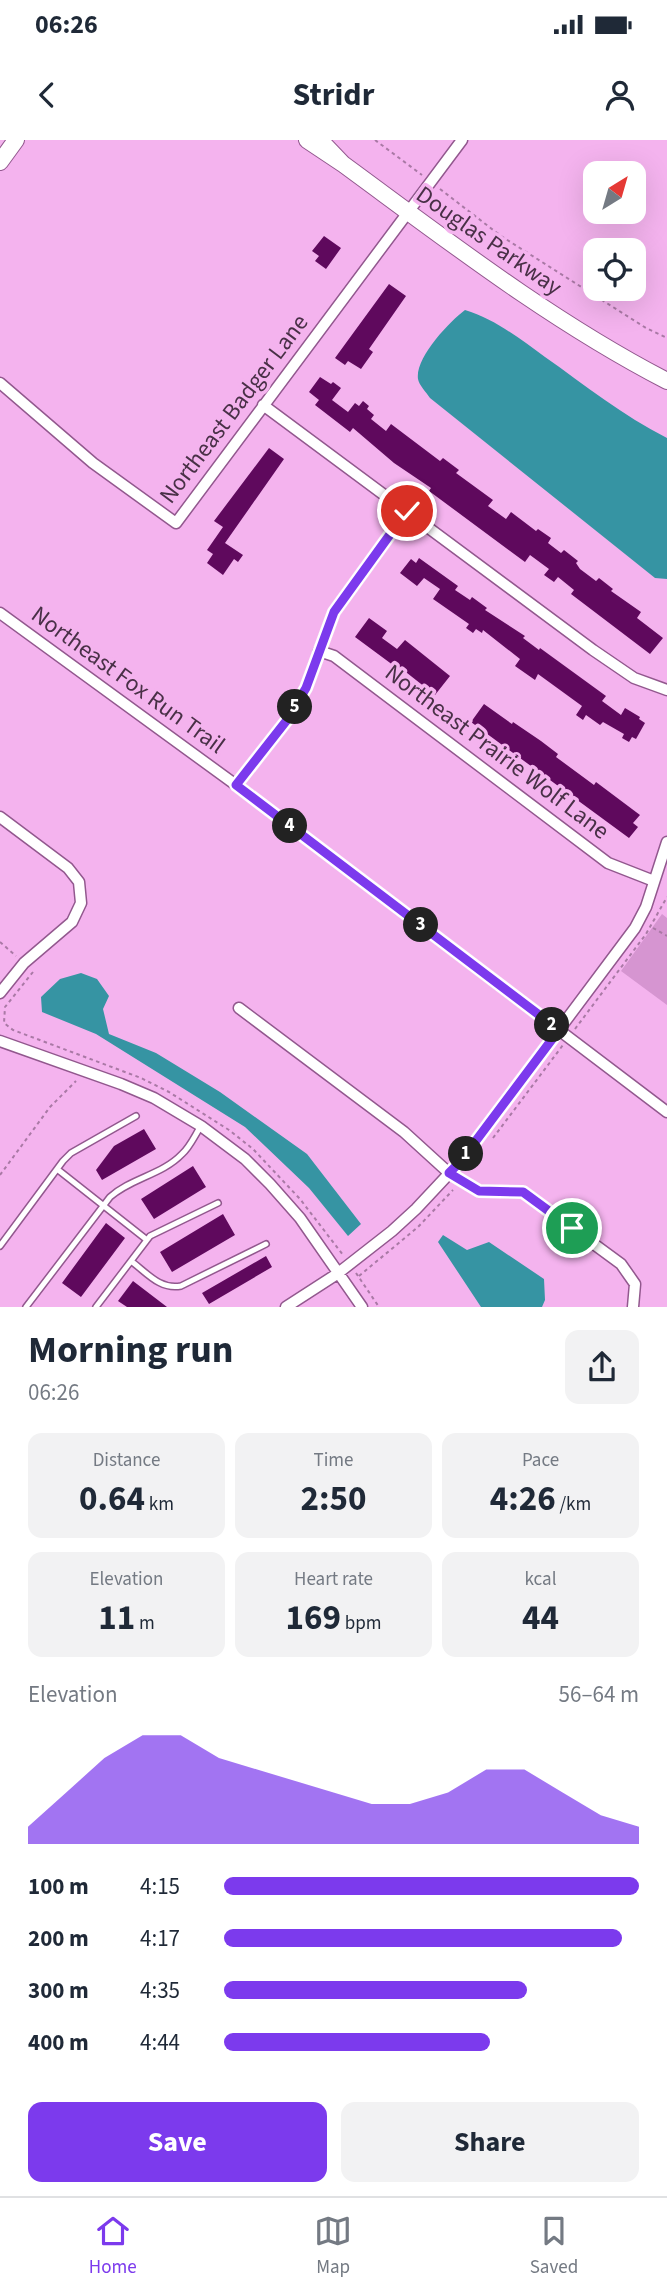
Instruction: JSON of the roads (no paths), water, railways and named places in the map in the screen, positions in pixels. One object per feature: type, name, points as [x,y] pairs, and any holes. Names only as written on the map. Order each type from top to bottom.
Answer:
[{"type":"street","points":[[0,162],[16,140]]},
{"type":"street","name":"Douglas Parkway","points":[[307,140],[503,282],[611,350],[667,381]]},
{"type":"street","name":"Douglas Parkway","points":[[320,140],[343,164]]},
{"type":"street","name":"Northeast Badger Lane","points":[[0,383],[93,463],[176,523],[461,140]]},
{"type":"street","name":"Douglas Parkway","points":[[611,350],[667,370]]},
{"type":"street","points":[[262,405],[624,671],[634,678],[667,690]]},
{"type":"street","points":[[236,785],[287,720],[306,688],[334,612],[407,511]]},
{"type":"street","name":"Northeast Fox Run Trail","points":[[0,613],[236,785],[667,1112]]},
{"type":"street","name":"Northeast Prairie Wolf Lane","points":[[319,651],[334,656],[608,863],[654,881]]},
{"type":"street","points":[[0,817],[68,868],[79,882],[81,903],[72,922],[24,963],[0,993]]},
{"type":"street","points":[[285,1307],[337,1274],[416,1209],[460,1162],[635,928],[646,907],[667,842]]},
{"type":"street","points":[[239,1008],[404,1132],[449,1173],[479,1191],[523,1192],[621,1264],[635,1284],[633,1307]]},
{"type":"street","points":[[0,1041],[154,1098],[201,1126],[245,1159],[270,1184],[300,1218],[362,1307]]},
{"type":"lane","points":[[0,1246],[57,1168],[78,1148],[136,1116]]},
{"type":"lane","points":[[26,1307],[103,1206],[120,1188],[164,1168],[183,1154],[201,1126]]},
{"type":"lane","points":[[57,1168],[147,1240]]},
{"type":"lane","points":[[96,1307],[150,1236],[218,1203]]},
{"type":"lane","points":[[131,1261],[164,1286],[181,1286],[266,1244]]}]
